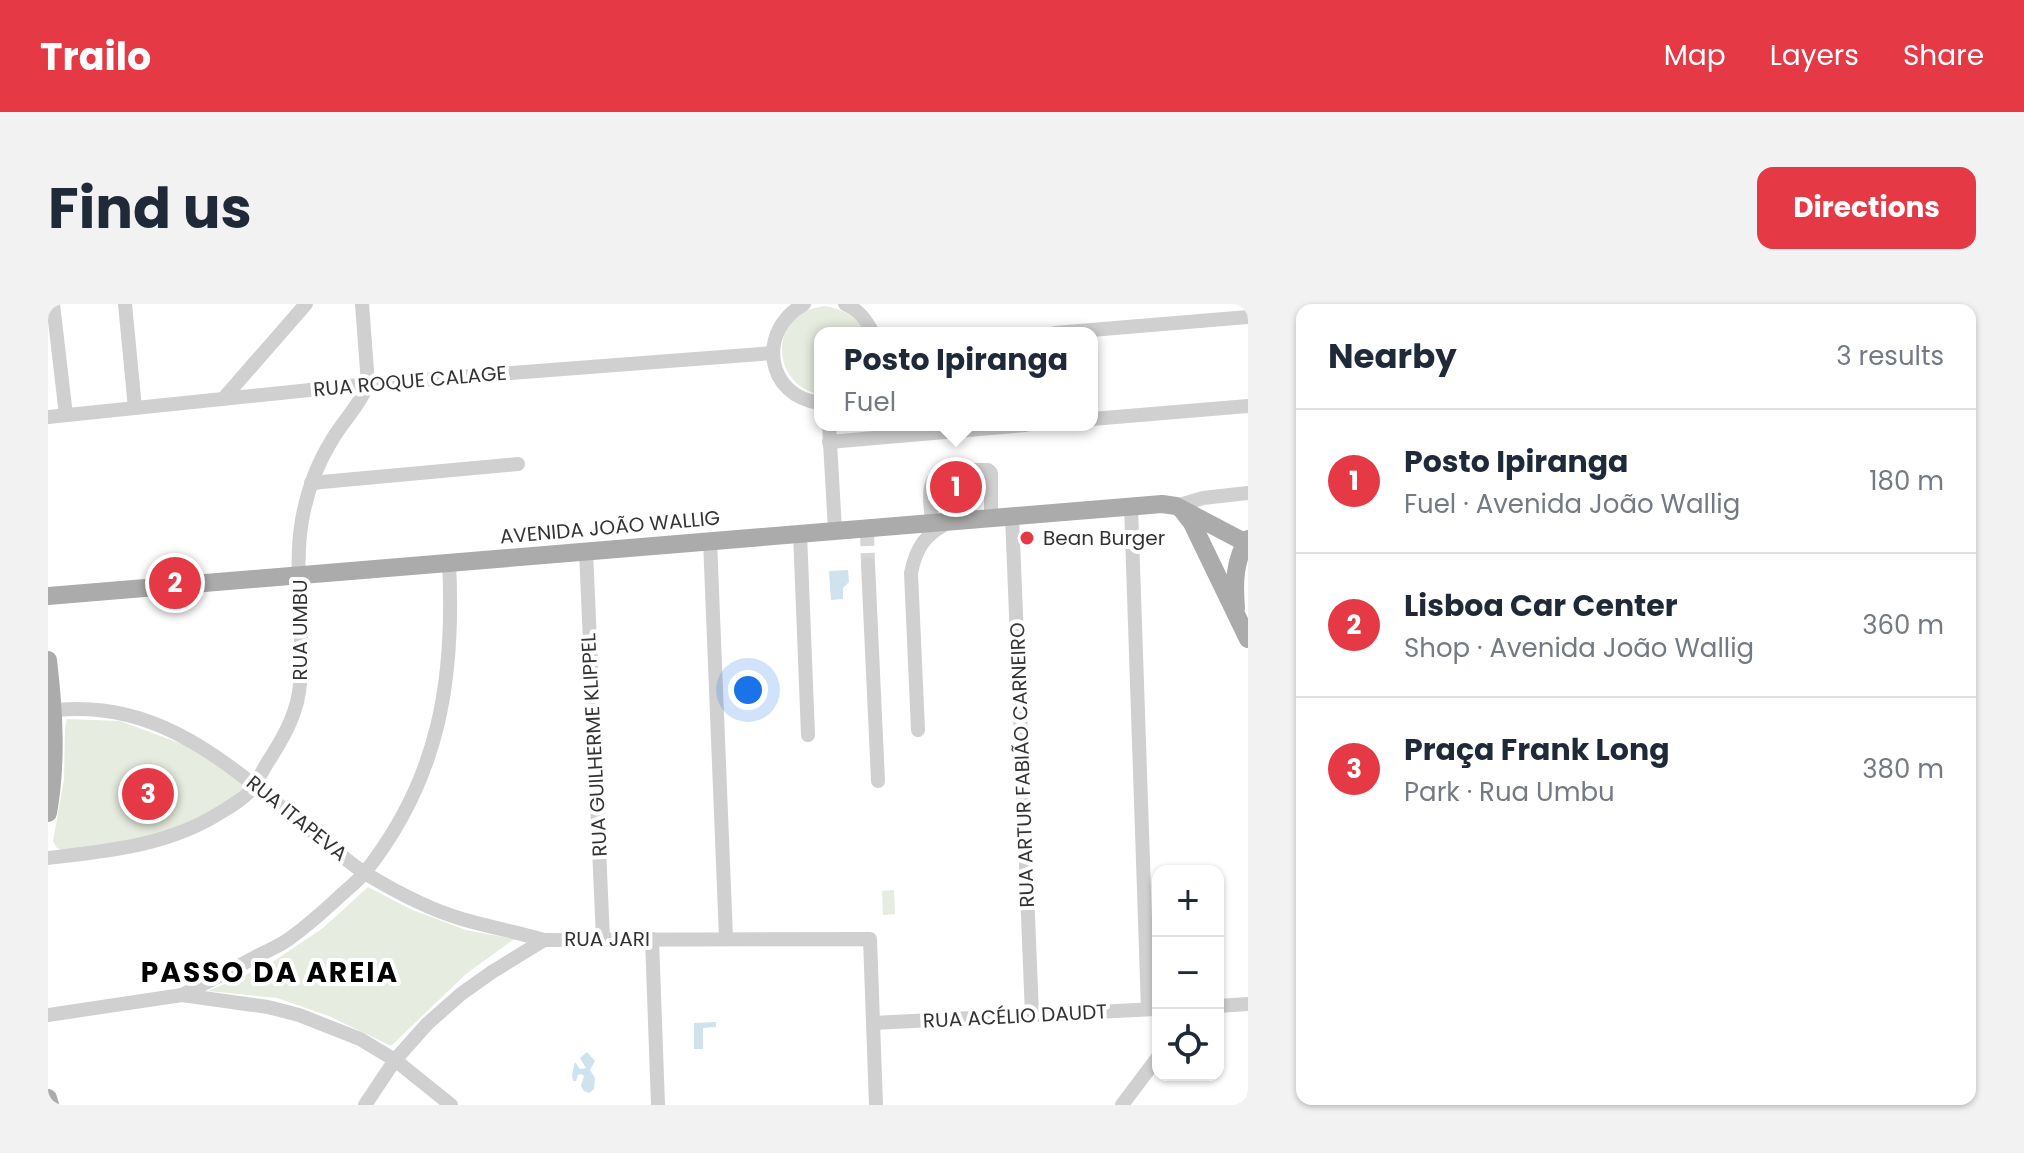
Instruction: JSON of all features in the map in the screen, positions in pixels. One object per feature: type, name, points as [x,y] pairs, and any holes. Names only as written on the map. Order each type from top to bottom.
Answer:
[{"type":"main road","name":"AVENIDA JOÃO WALLIG","points":[[48,596],[1162,504],[1176,506],[1247,542]]},
{"type":"main road","points":[[1176,506],[1192,523],[1248,639]]},
{"type":"main road","points":[[1236,615],[1234,585],[1238,562],[1247,542]]},
{"type":"main road","points":[[48,660],[54,780],[48,813]]},
{"type":"main road","points":[[48,1098],[50,1105]]},
{"type":"street","points":[[53,304],[66,415]]},
{"type":"street","points":[[125,304],[134,402]]},
{"type":"street","points":[[223,399],[306,304]]},
{"type":"street","points":[[362,304],[368,384]]},
{"type":"street","points":[[804,304],[782,322],[775,336],[773,353],[776,369],[784,383],[796,395],[814,402]]},
{"type":"street","points":[[845,304],[865,318],[870,327]]},
{"type":"street","points":[[1098,329],[1248,317]]},
{"type":"street","name":"RUA ROQUE CALAGE","points":[[48,417],[134,402],[223,399],[368,384],[773,353]]},
{"type":"street","name":"RUA UMBU","points":[[48,858],[132,847],[173,836],[206,822],[239,801],[255,784],[282,740],[299,697],[300,532],[311,483],[332,440],[368,384]]},
{"type":"street","points":[[1098,418],[1248,406]]},
{"type":"street","points":[[829,431],[835,530]]},
{"type":"street","points":[[829,442],[956,431]]},
{"type":"street","points":[[311,483],[518,464]]},
{"type":"street","points":[[967,470],[988,470],[991,473],[991,517]]},
{"type":"street","points":[[932,522],[931,485],[933,479],[944,472]]},
{"type":"street","name":"AVENIDA JOÃO WALLIG","points":[[1176,506],[1203,498],[1248,493]]},
{"type":"street","points":[[1131,506],[1152,986]]},
{"type":"street","name":"RUA ARTUR FABIÃO CARNEIRO","points":[[1012,515],[1032,1015]]},
{"type":"street","points":[[918,730],[911,573],[915,554],[933,530],[956,520]]},
{"type":"street","points":[[800,533],[808,735]]},
{"type":"street","points":[[710,540],[726,938]]},
{"type":"street","name":"RUA GUILHERME KLIPPEL","points":[[586,551],[603,939]]},
{"type":"street","points":[[182,995],[287,940],[365,873],[388,840],[411,800],[429,759],[441,717],[449,660],[449,562]]},
{"type":"street","points":[[868,564],[878,781]]},
{"type":"street","name":"RUA ITAPEVA","points":[[51,711],[116,713],[188,738],[255,784],[287,813],[365,873],[418,903],[462,919],[544,940]]},
{"type":"street","points":[[652,939],[658,1105]]},
{"type":"street","name":"RUA JARI","points":[[365,1105],[395,1060],[427,1024],[461,994],[544,940],[870,939],[873,1023]]},
{"type":"street","points":[[48,1015],[182,995],[268,1007],[299,1015],[360,1039],[395,1060],[451,1105]]},
{"type":"street","points":[[1224,1006],[1248,1004]]},
{"type":"street","name":"RUA ACÉLIO DAUDT","points":[[873,1023],[1152,1009]]},
{"type":"street","points":[[873,1023],[876,1105]]},
{"type":"street","points":[[1122,1105],[1152,1065]]},
{"type":"shaded area","points":[[824,306],[837,309],[848,314],[861,327],[814,327],[814,392],[796,383],[788,373],[782,349],[789,325],[808,310]]},
{"type":"shaded area","points":[[67,719],[120,721],[190,747],[247,783],[225,805],[154,837],[66,851],[57,848],[53,841],[64,779]]},
{"type":"shaded area","points":[[368,887],[410,909],[466,930],[514,939],[466,974],[391,1046],[329,1016],[277,998],[208,991],[268,965],[323,928]]},
{"type":"shaded area","points":[[894,890],[895,914],[883,915],[882,891]]},
{"type":"water","points":[[848,570],[849,582],[843,588],[843,599],[831,600],[829,571]]},
{"type":"water","points":[[716,1022],[716,1027],[703,1028],[703,1049],[694,1049],[694,1023]]},
{"type":"water","points":[[587,1052],[595,1061],[590,1070],[595,1078],[594,1089],[589,1093],[581,1086],[584,1076],[578,1075],[573,1081],[572,1075],[575,1062],[580,1069],[586,1068],[580,1058]]},
{"type":"tunnel","points":[[944,472],[967,470]]},
{"type":"tunnel","points":[[867,532],[868,564]]},
{"type":"place","name":"Posto Ipiranga","points":[[956,487]]},
{"type":"place","name":"Bean Burger","points":[[1027,538]]},
{"type":"place","name":"Lisboa Car Center","points":[[175,583]]},
{"type":"place","name":"Praça Frank Long","points":[[148,794]]},
{"type":"district","name":"PASSO DA AREIA","points":[[270,972]]}]
